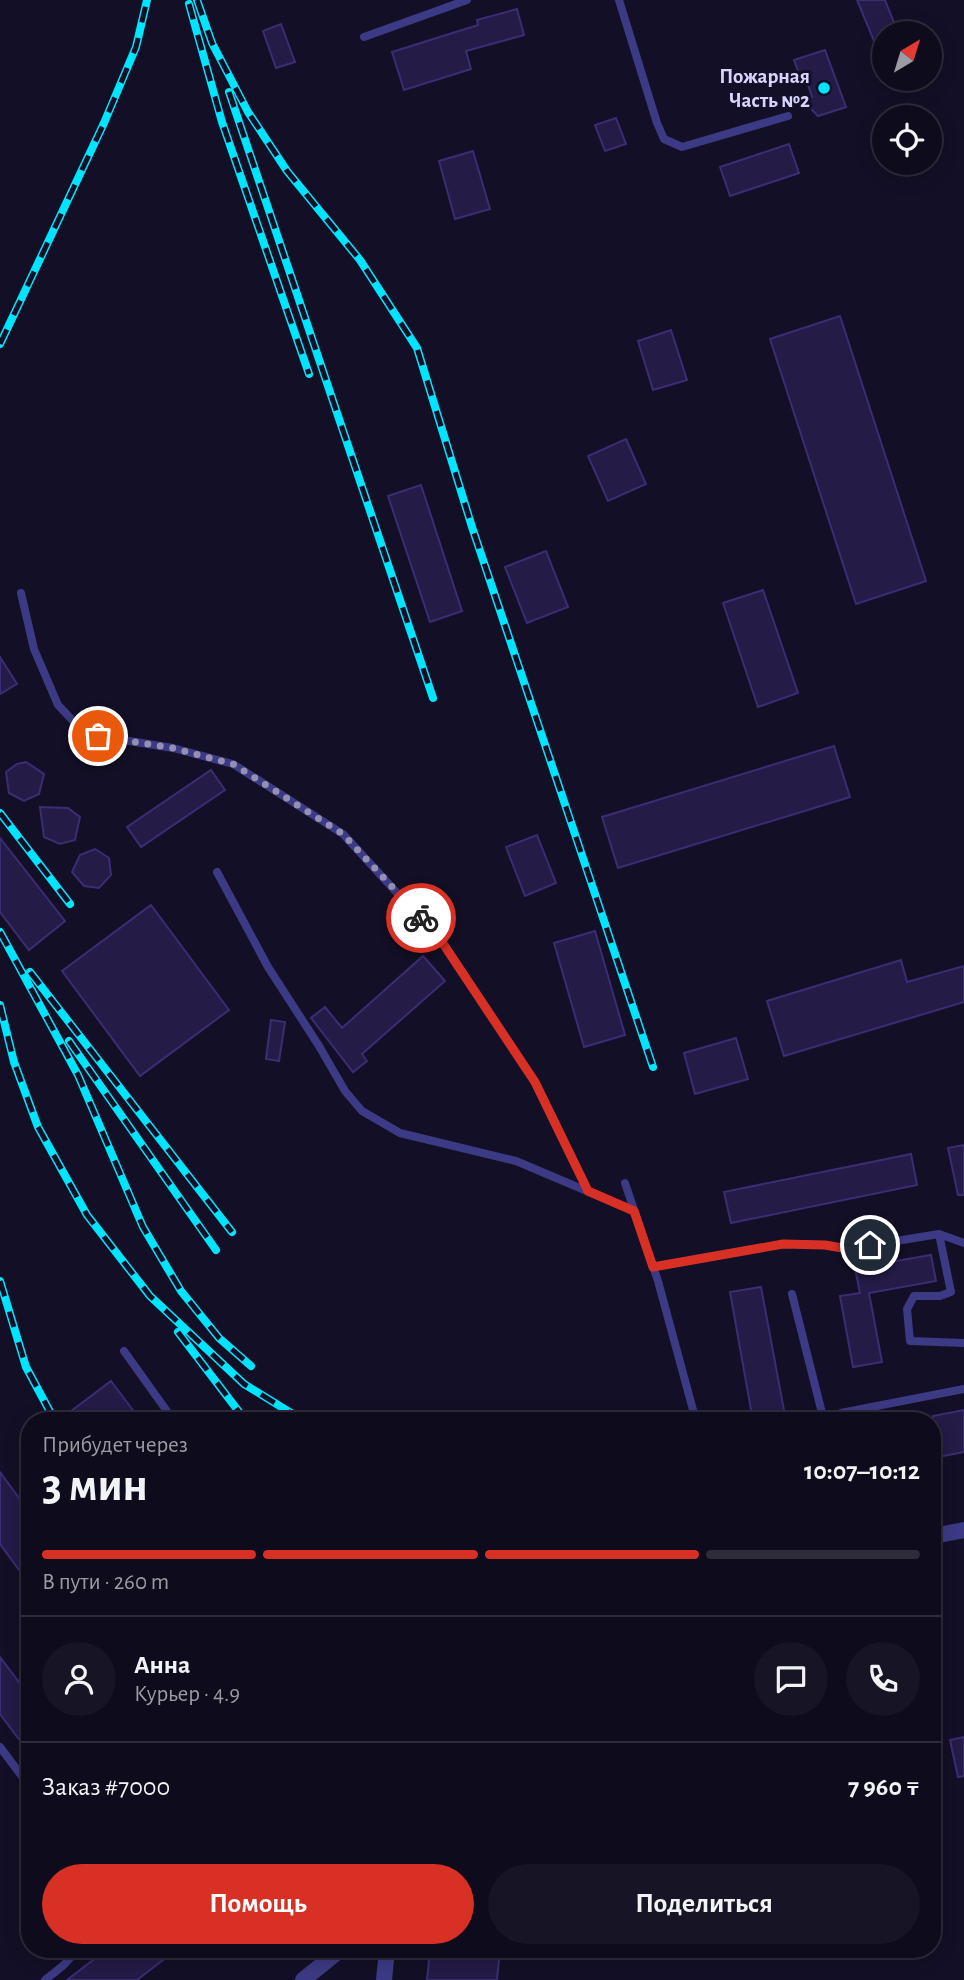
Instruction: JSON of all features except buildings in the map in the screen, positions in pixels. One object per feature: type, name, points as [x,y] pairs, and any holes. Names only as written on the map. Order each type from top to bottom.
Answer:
[{"type":"street","points":[[941,1534],[964,1530]]},
{"type":"street","points":[[303,1980],[330,1958]]},
{"type":"street","points":[[384,1980],[386,1958]]},
{"type":"lane","points":[[364,37],[467,0]]},
{"type":"lane","points":[[619,0],[664,139],[682,147],[788,116]]},
{"type":"lane","points":[[21,593],[34,649],[58,705],[75,723],[98,736],[173,748],[233,764],[343,834],[442,942],[535,1082],[588,1191]]},
{"type":"lane","points":[[217,872],[268,967],[345,1091],[362,1111],[400,1133],[516,1161],[634,1211]]},
{"type":"lane","points":[[625,1183],[653,1267],[693,1412]]},
{"type":"lane","points":[[653,1267],[783,1244],[825,1245],[848,1249],[939,1234],[964,1243]]},
{"type":"lane","points":[[939,1234],[951,1292],[940,1296],[914,1296],[906,1309],[910,1341],[964,1343]]},
{"type":"lane","points":[[792,1294],[822,1412]]},
{"type":"lane","points":[[124,1351],[168,1412]]},
{"type":"lane","points":[[846,1412],[964,1389]]},
{"type":"lane","points":[[0,1747],[21,1775]]},
{"type":"lane","points":[[45,1980],[70,1958]]},
{"type":"railway","points":[[0,344],[104,123],[136,47],[147,0]]},
{"type":"railway","points":[[197,0],[212,43],[248,112],[287,171],[360,260],[417,348],[472,527],[653,1067]]},
{"type":"railway","points":[[189,4],[222,122],[309,374]]},
{"type":"railway","points":[[229,92],[433,698]]},
{"type":"railway","points":[[0,813],[70,904]]},
{"type":"railway","points":[[0,932],[78,1075],[143,1227],[181,1291],[219,1338],[251,1366]]},
{"type":"railway","points":[[30,972],[232,1232]]},
{"type":"railway","points":[[0,1005],[14,1062],[38,1127],[87,1215],[150,1296],[244,1384],[289,1412]]},
{"type":"railway","points":[[69,1041],[216,1250]]},
{"type":"railway","points":[[0,1281],[26,1367],[50,1412]]},
{"type":"railway","points":[[178,1332],[239,1412]]},
{"type":"way so far","points":[[98,736],[173,748],[233,764],[343,834],[421,918]]},
{"type":"place","name":"Пожарная Часть №2","points":[[824,88]]},
{"type":"route","points":[[421,918],[442,942],[535,1082],[588,1191],[634,1211],[653,1267],[783,1244],[825,1245],[848,1249],[870,1245]]}]
